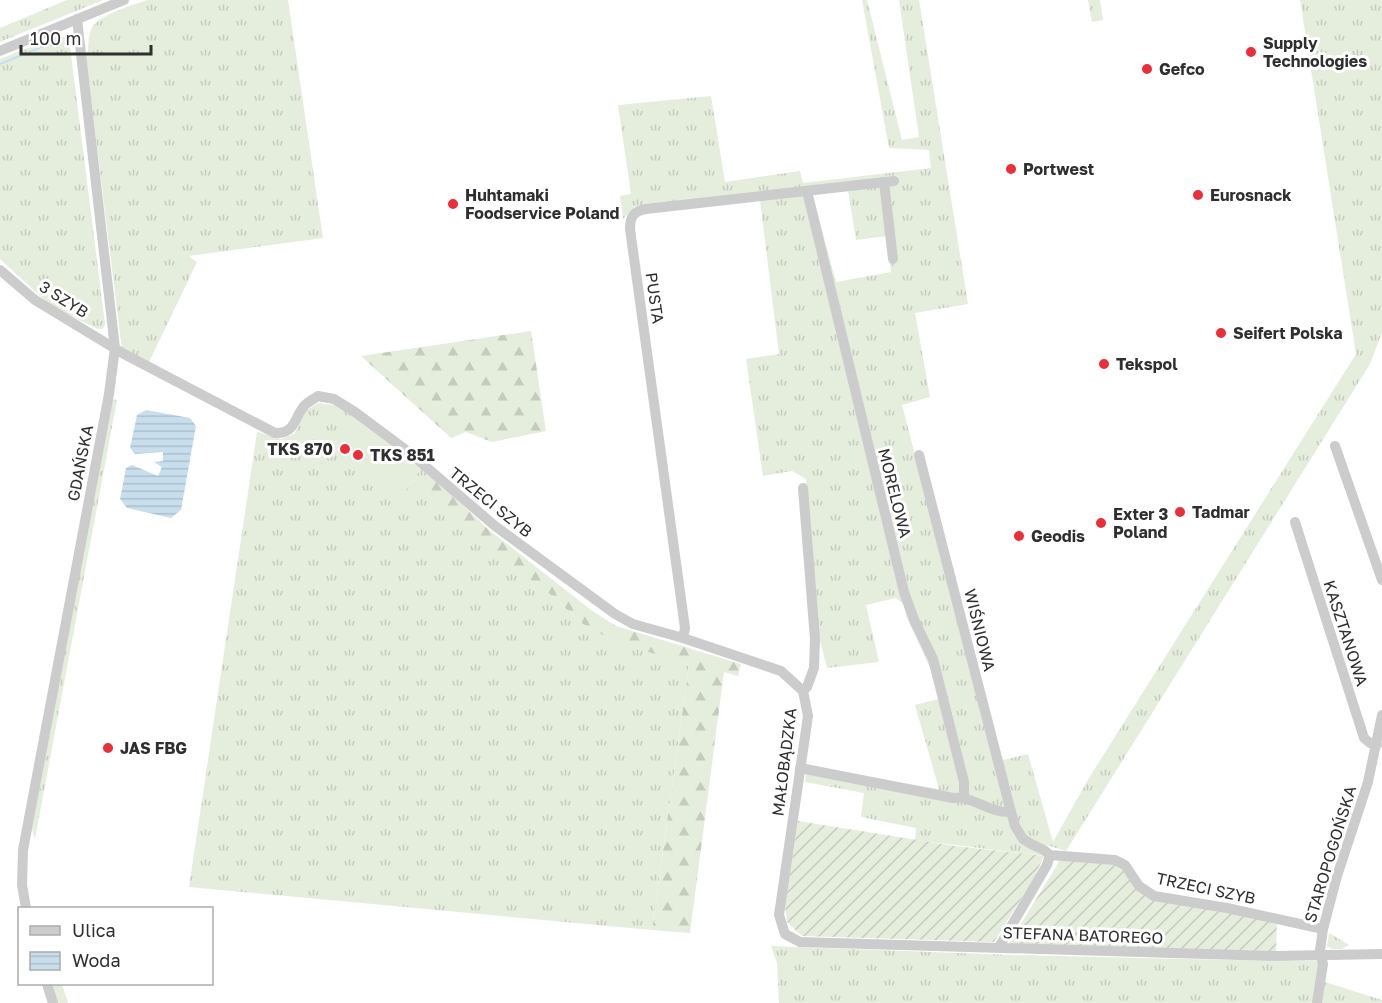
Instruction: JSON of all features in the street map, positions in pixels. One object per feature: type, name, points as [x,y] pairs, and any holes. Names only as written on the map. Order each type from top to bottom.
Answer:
[{"type":"street","points":[[0,51],[124,0]]},
{"type":"street","name":"GDAŃSKA","points":[[26,907],[22,885],[23,850],[109,394],[115,348],[77,19]]},
{"type":"street","name":"PUSTA","points":[[682,638],[685,628],[630,228],[632,217],[636,212],[646,209],[889,182],[893,260]]},
{"type":"street","name":"MORELOWA","points":[[807,191],[888,528],[908,602],[933,659],[964,782],[964,797]]},
{"type":"street","name":"3 SZYB","points":[[0,270],[35,300],[115,348]]},
{"type":"street","name":"TRZECI SZYB","points":[[115,348],[275,433],[284,433],[291,428],[305,405],[318,396],[334,399],[410,453],[495,526],[615,614],[633,624],[781,671],[803,691]]},
{"type":"street","points":[[1335,446],[1382,580]]},
{"type":"street","name":"WIŚNIOWA","points":[[919,455],[1011,812]]},
{"type":"street","name":"MAŁOBĄDZKA","points":[[785,934],[779,915],[808,716],[803,691],[814,669],[815,639],[803,488]]},
{"type":"street","name":"KASZTANOWA","points":[[1295,522],[1364,738],[1377,745]]},
{"type":"street","name":"STAROPOGOŃSKA","points":[[1317,1003],[1323,964],[1320,950],[1323,929],[1368,782],[1382,715]]},
{"type":"street","points":[[800,768],[953,798],[964,797],[990,810],[1011,812]]},
{"type":"street","name":"TRZECI SZYB","points":[[1011,812],[1015,826],[1023,839],[1050,855],[1115,860],[1125,865],[1139,886],[1154,896],[1227,908],[1323,929]]},
{"type":"street","points":[[999,947],[1047,866],[1050,855]]},
{"type":"street","name":"STEFANA BATOREGO","points":[[785,934],[800,942],[815,944],[1321,957],[1382,954]]},
{"type":"street","points":[[47,985],[53,1003]]},
{"type":"green space","points":[[67,0],[103,0],[0,42],[0,28]]},
{"type":"green space","points":[[147,0],[288,0],[323,238],[189,256],[197,262],[149,362],[122,350],[86,57],[90,33],[94,25],[107,15]]},
{"type":"green space","points":[[862,0],[867,0],[902,140],[919,137],[899,0],[919,0],[968,304],[915,313],[930,397],[902,405],[995,762],[1028,754],[1053,842],[1089,778],[1356,354],[1300,0],[1382,0],[1382,332],[1370,364],[1066,851],[1046,845],[1044,856],[915,840],[916,828],[861,817],[864,793],[805,782],[807,766],[939,789],[915,705],[939,699],[931,670],[906,616],[904,605],[896,598],[866,605],[879,662],[827,668],[819,637],[806,502],[806,479],[792,471],[763,476],[746,359],[779,354],[759,192],[635,206],[623,219],[620,196],[631,194],[618,105],[711,96],[725,182],[800,171],[803,183],[931,168],[929,150],[889,148]],"holes":[[[848,190],[856,240],[887,236],[891,272],[836,282],[812,193]]]},
{"type":"green space","points":[[1088,0],[1100,0],[1103,20],[1092,22]]},
{"type":"green space","points":[[56,37],[66,37],[70,47],[105,324],[103,329],[98,329],[52,307],[0,259],[0,59]]},
{"type":"green space","points":[[531,331],[546,431],[492,442],[466,432],[451,438],[361,356]]},
{"type":"green space","points":[[112,399],[117,400],[35,839],[32,829]]},
{"type":"green space","points":[[318,403],[334,405],[360,419],[337,447],[356,456],[400,499],[421,468],[436,480],[425,493],[514,567],[543,588],[583,624],[615,641],[689,665],[652,930],[189,887],[257,432],[281,439],[294,434],[307,410]]},
{"type":"green space","points":[[360,419],[421,468],[400,499],[356,456],[337,447]]},
{"type":"green space","points":[[436,480],[488,529],[591,610],[616,626],[741,664],[738,676],[724,672],[690,933],[652,930],[689,665],[614,641],[583,624],[543,588],[481,546],[424,493]]},
{"type":"green space","points":[[798,821],[955,846],[1044,856],[1033,880],[994,942],[802,936],[787,922],[785,906]]},
{"type":"green space","points":[[1062,857],[1122,862],[1154,896],[1277,918],[1276,951],[1006,948]]},
{"type":"green space","points":[[1329,933],[1349,945],[1342,949],[1331,949],[1327,946]]},
{"type":"green space","points":[[771,946],[1012,955],[1277,961],[1326,959],[1322,981],[1382,1000],[1382,1003],[779,1003],[777,963]]},
{"type":"green space","points":[[52,985],[62,985],[68,1003],[57,1003]]},
{"type":"water","points":[[146,410],[190,418],[196,426],[181,510],[171,518],[127,508],[120,499],[126,468],[132,465],[158,476],[162,467],[154,462],[163,461],[163,452],[135,454],[130,448],[137,415]]},
{"type":"waterway","points":[[0,64],[56,41]]},
{"type":"place","name":"Supply Technologies","points":[[1251,52]]},
{"type":"place","name":"Gefco","points":[[1147,69]]},
{"type":"place","name":"Portwest","points":[[1011,169]]},
{"type":"place","name":"Eurosnack","points":[[1198,195]]},
{"type":"place","name":"Huhtamaki Foodservice Poland","points":[[453,204]]},
{"type":"place","name":"Seifert Polska","points":[[1221,333]]},
{"type":"place","name":"Tekspol","points":[[1104,364]]},
{"type":"place","name":"TKS 870","points":[[345,449]]},
{"type":"place","name":"TKS 851","points":[[358,455]]},
{"type":"place","name":"Tadmar","points":[[1180,512]]},
{"type":"place","name":"Exter 3 Poland","points":[[1101,523]]},
{"type":"place","name":"Geodis","points":[[1019,536]]},
{"type":"place","name":"JAS FBG","points":[[108,748]]}]
